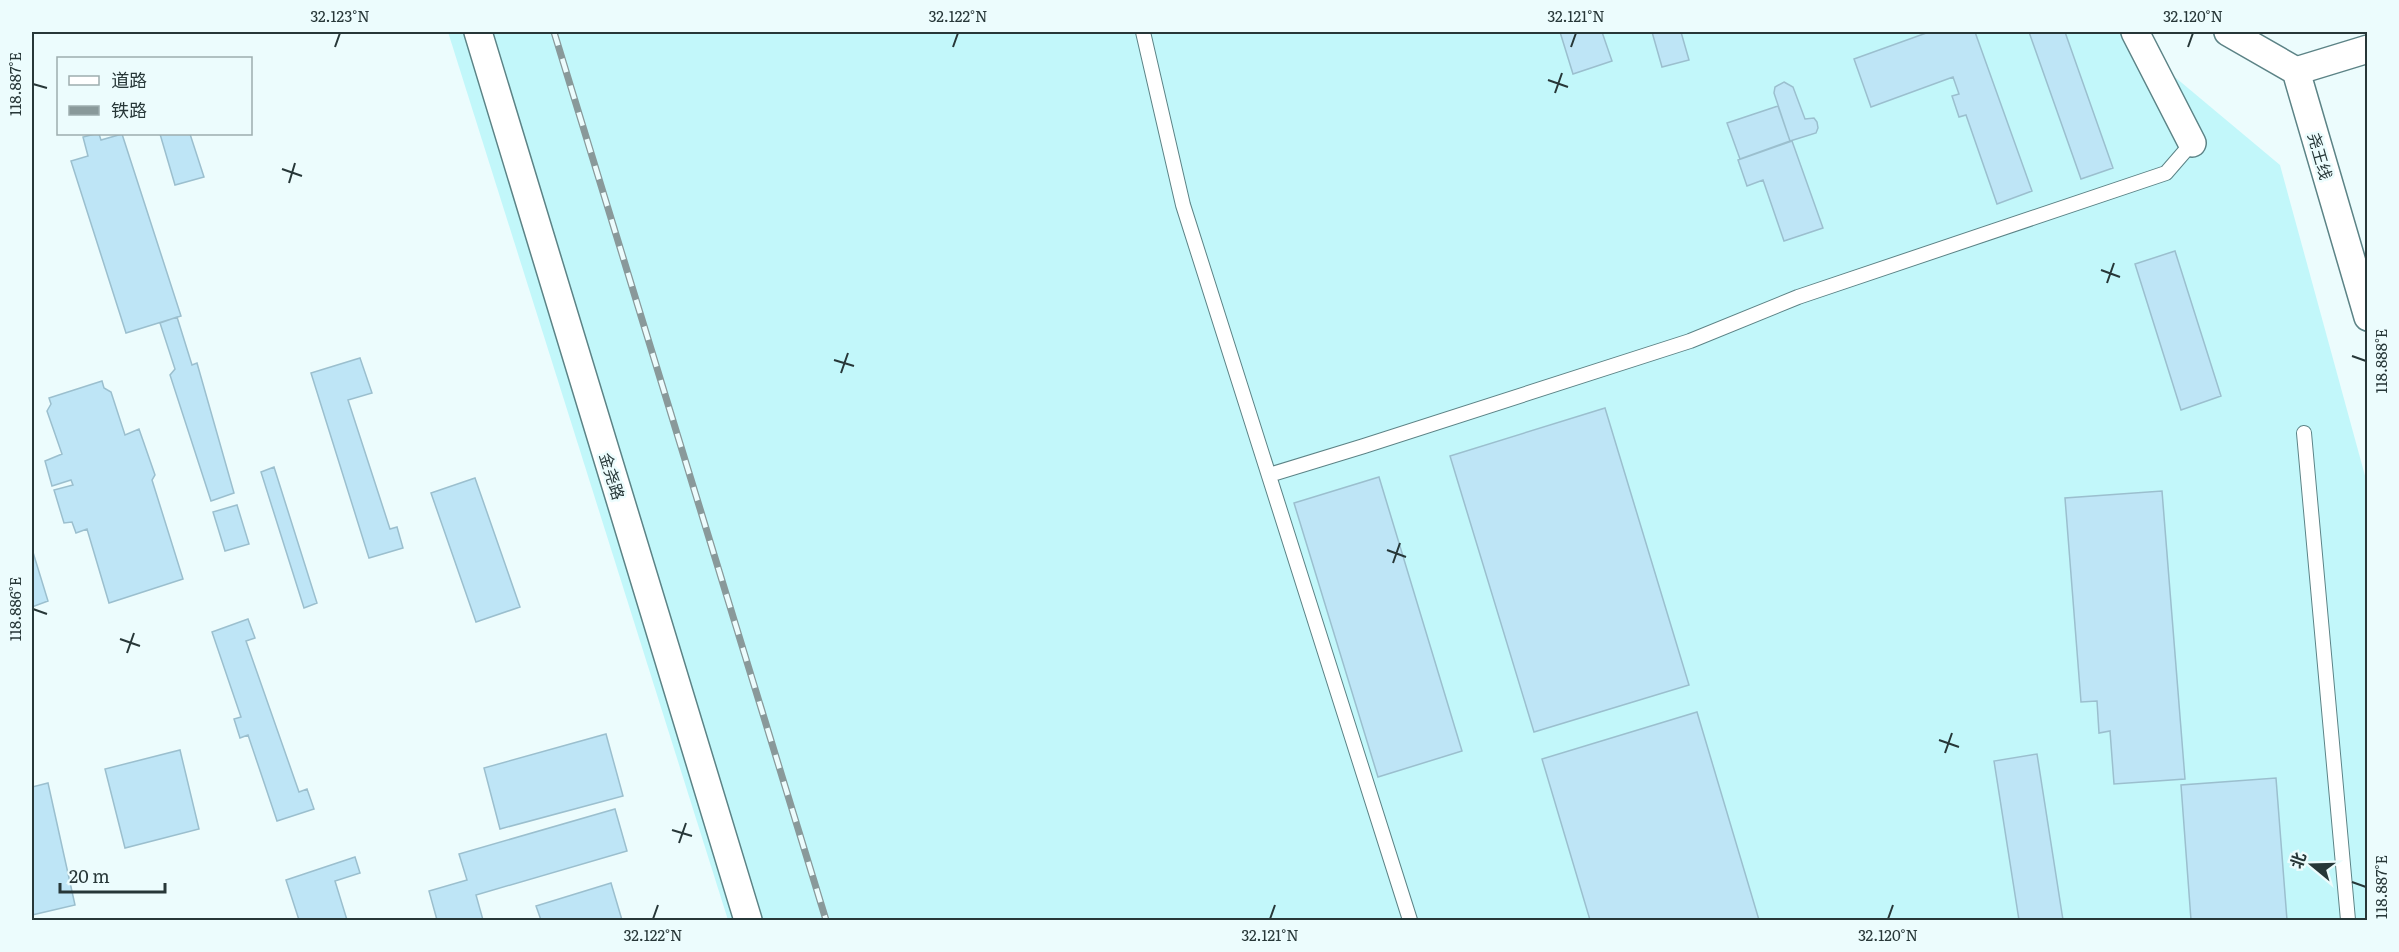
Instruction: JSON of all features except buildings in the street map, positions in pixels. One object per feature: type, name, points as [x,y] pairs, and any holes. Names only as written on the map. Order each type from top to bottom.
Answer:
[{"type":"street","name":"金尧路","points":[[478,32],[748,921]]},
{"type":"street","points":[[2135,32],[2192,144]]},
{"type":"street","points":[[2228,32],[2296,71],[2367,49]]},
{"type":"street","name":"尧王线","points":[[2296,71],[2367,317]]},
{"type":"lane","points":[[1143,32],[1183,205],[1410,921]]},
{"type":"lane","points":[[1269,475],[1690,341],[1798,297],[2166,172],[2192,144]]},
{"type":"lane","points":[[2304,433],[2348,921]]},
{"type":"shaded area","points":[[448,32],[2121,32],[2280,165],[2367,483],[2367,920],[728,920]]},
{"type":"railway","points":[[554,32],[826,920]]}]
